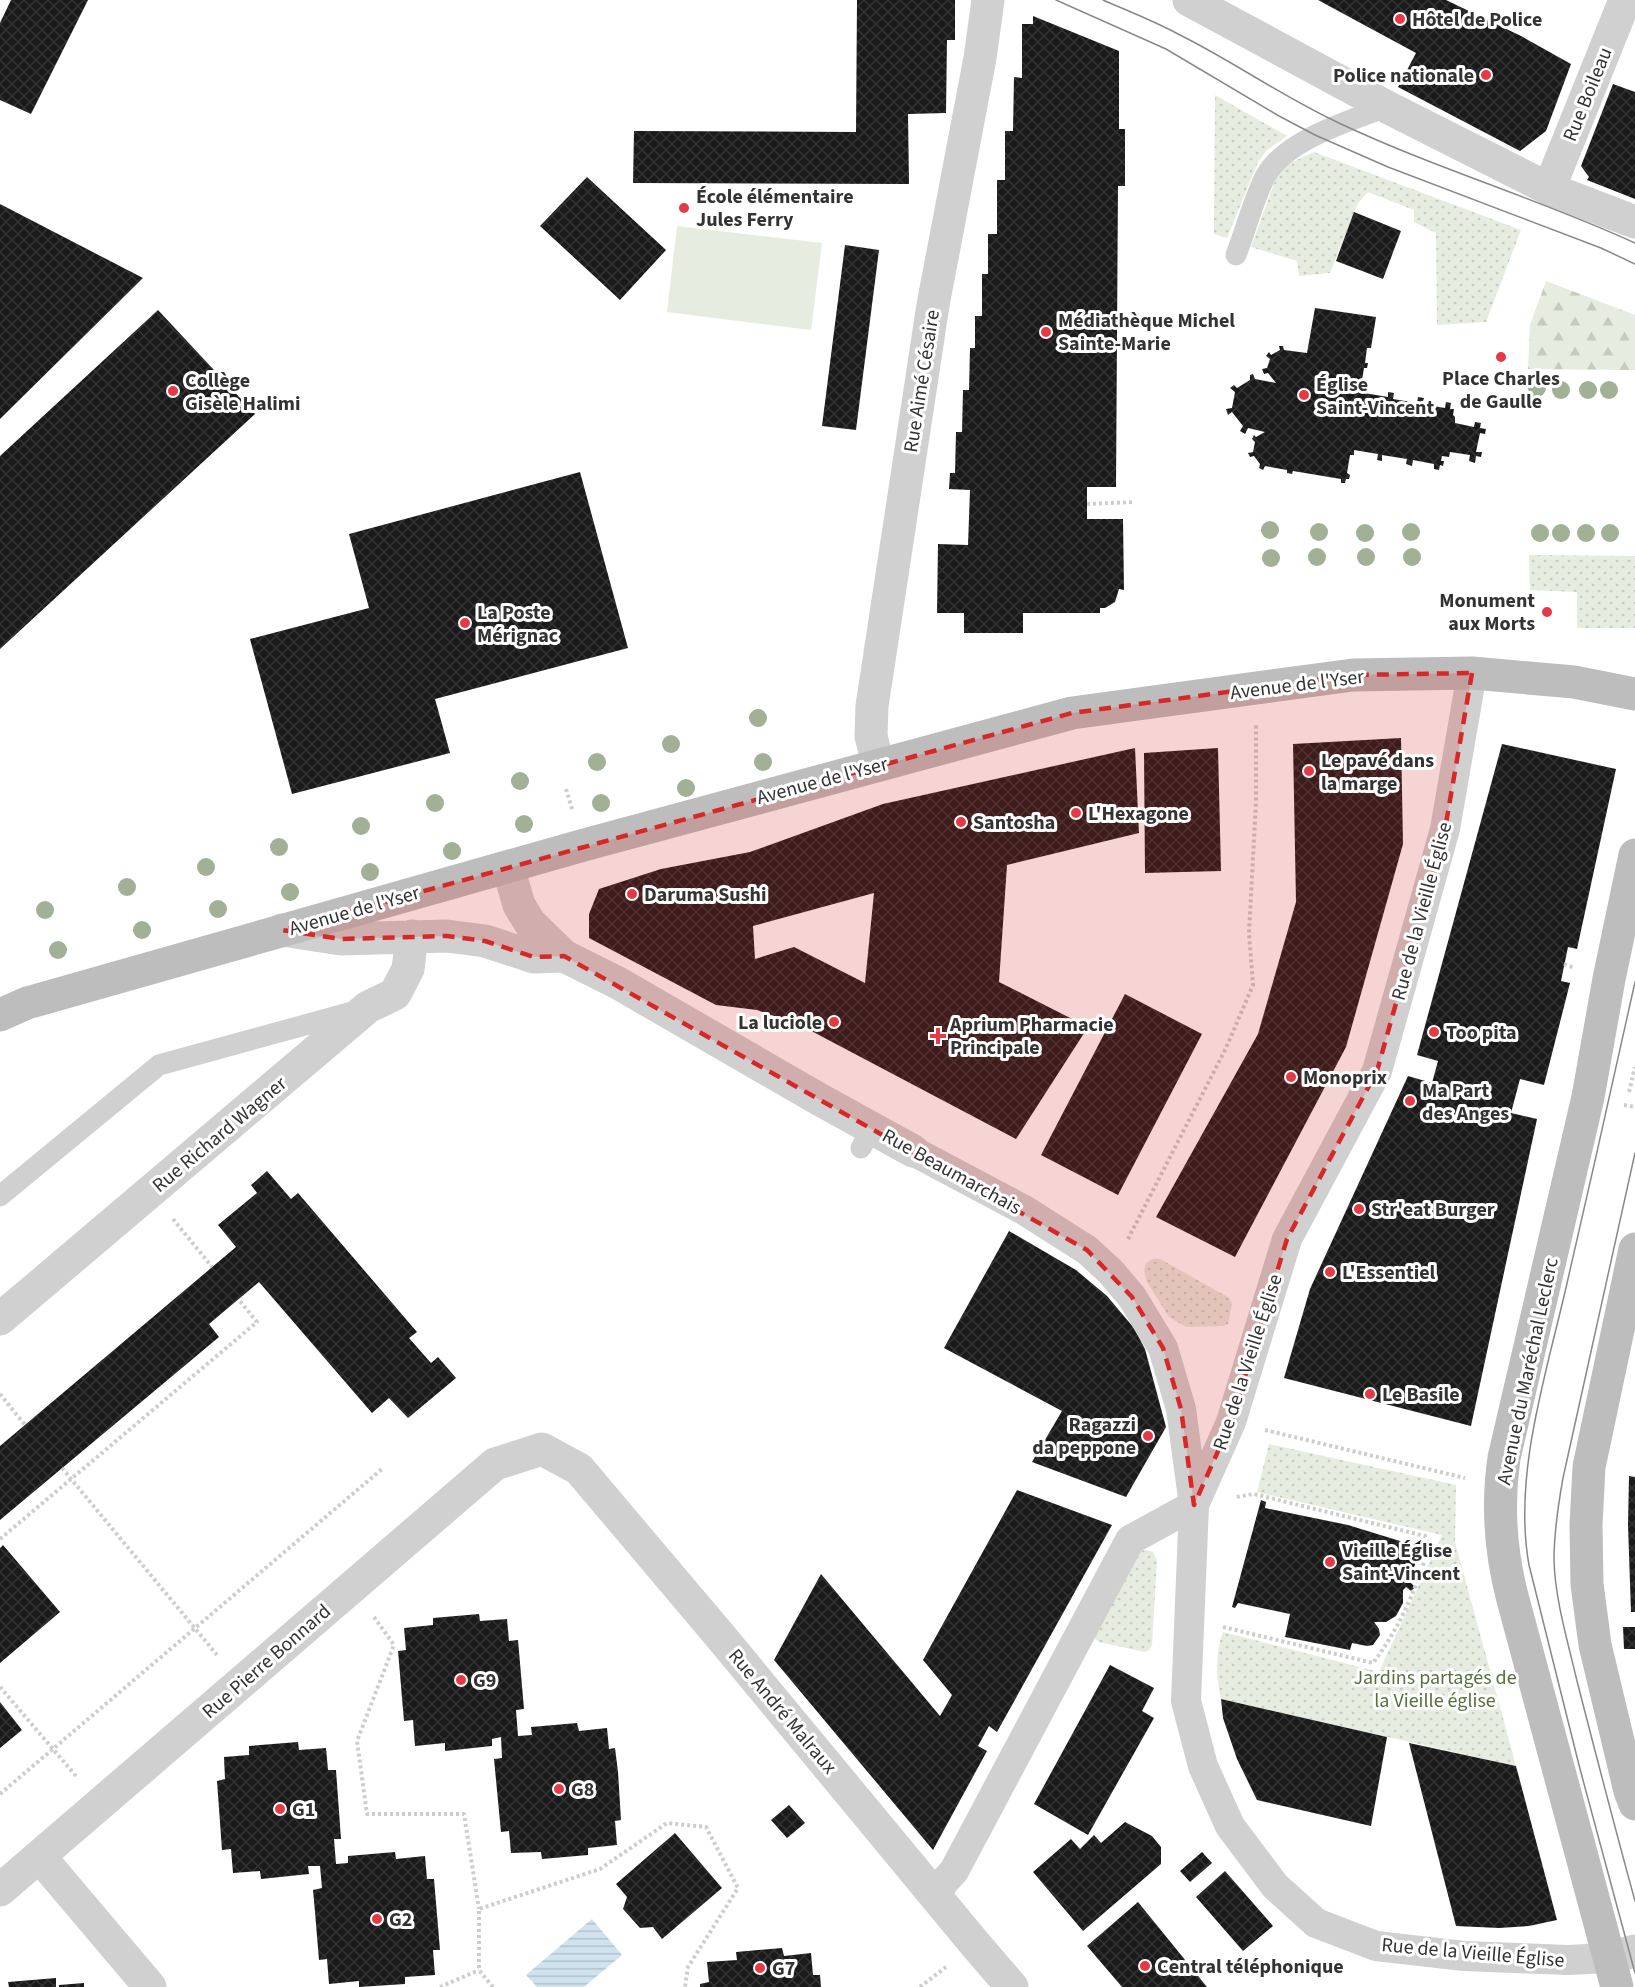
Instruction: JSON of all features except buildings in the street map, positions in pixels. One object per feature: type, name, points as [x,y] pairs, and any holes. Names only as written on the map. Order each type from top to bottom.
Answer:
[{"type":"main road","name":"Avenue de l'Yser","points":[[9,1008],[878,764],[1071,713],[1353,675],[1472,673],[1574,682],[1635,694]]},
{"type":"main road","name":"Avenue du Maréchal Leclerc","points":[[1620,1965],[1503,1563],[1500,1535],[1500,1486],[1504,1458],[1588,1097],[1608,979],[1635,855]]},
{"type":"main road","points":[[1635,1249],[1589,1467],[1586,1525],[1587,1584],[1595,1645],[1635,1804]]},
{"type":"street","name":"Rue Aimé Césaire","points":[[878,764],[871,736],[872,706],[933,305],[980,58],[988,0]]},
{"type":"street","points":[[1189,0],[1388,107],[1549,189],[1635,222]]},
{"type":"street","name":"Rue Boileau","points":[[1549,189],[1625,0]]},
{"type":"street","name":"Rue de la Vieille Église","points":[[1472,673],[1445,829],[1377,1071],[1287,1239],[1231,1422],[1194,1505],[1186,1701],[1203,1766],[1230,1826],[1275,1886],[1316,1923],[1376,1946],[1464,1956],[1568,1960],[1620,1965]]},
{"type":"street","name":"Rue Beaumarchais","points":[[508,867],[519,905],[530,923],[564,956],[618,983],[807,1092],[866,1137],[913,1151],[1024,1210],[1087,1250],[1111,1272],[1132,1297],[1163,1347],[1181,1409],[1194,1505]]},
{"type":"street","name":"Rue Beaumarchais","points":[[282,930],[341,939],[457,937],[485,941],[534,957],[564,956]]},
{"type":"street","name":"Rue Richard Wagner","points":[[0,1319],[369,1007],[395,994],[408,969],[412,936]]},
{"type":"street","name":"Rue Pierre Bonnard","points":[[0,1890],[495,1464],[542,1449]]},
{"type":"street","name":"Rue André Malraux","points":[[542,1449],[579,1469],[1012,1987]]},
{"type":"street","points":[[934,1893],[954,1871],[1130,1540],[1194,1505]]},
{"type":"street","points":[[40,1857],[150,1987]]},
{"type":"lane","points":[[1236,255],[1266,175],[1286,153],[1339,123],[1388,107]]},
{"type":"lane","points":[[0,1196],[159,1065],[369,1007]]},
{"type":"path","points":[[1087,504],[1135,502]]},
{"type":"path","points":[[1111,1272],[1226,1048],[1253,985],[1249,933],[1256,802],[1256,688]]},
{"type":"path","points":[[1626,1105],[1635,1067]]},
{"type":"path","points":[[150,1191],[212,1267]]},
{"type":"path","points":[[0,1539],[257,1322],[239,1300]]},
{"type":"path","points":[[0,1394],[25,1425]]},
{"type":"path","points":[[1231,1422],[1500,1486]]},
{"type":"path","points":[[62,1468],[240,1683]]},
{"type":"path","points":[[0,1794],[382,1469]]},
{"type":"path","points":[[1189,1618],[1373,1663],[1384,1648],[1420,1578],[1429,1545],[1425,1536],[1254,1494],[1194,1505]]},
{"type":"path","points":[[351,1587],[394,1645],[357,1741],[367,1814],[464,1814],[479,1909],[478,1970],[493,1987]]},
{"type":"path","points":[[0,1687],[100,1804]]},
{"type":"path","points":[[479,1909],[600,1869],[667,1823],[706,1827],[738,1888],[688,1967],[685,1987]]},
{"type":"path","points":[[440,1987],[478,1970]]},
{"type":"highlighted area","points":[[1472,673],[1445,829],[1377,1071],[1287,1239],[1231,1422],[1194,1505],[1181,1409],[1163,1348],[1132,1297],[1087,1250],[564,956],[534,957],[485,941],[447,936],[341,939],[282,930],[1072,713],[1353,675]]},
{"type":"green space","points":[[1215,95],[1287,136],[1267,150],[1258,162],[1227,238],[1214,234]]},
{"type":"green space","points":[[1314,152],[1521,230],[1486,322],[1437,325],[1436,233],[1414,222],[1414,210],[1368,192],[1358,203],[1330,273],[1299,276],[1297,261],[1251,247],[1277,175],[1288,164]]},
{"type":"green space","points":[[677,226],[822,243],[811,330],[667,312]]},
{"type":"green space","points":[[1546,281],[1635,315],[1635,370],[1528,369],[1530,325]]},
{"type":"green space","points":[[1529,555],[1635,556],[1635,628],[1577,628],[1577,592],[1530,590]]},
{"type":"green space","points":[[1152,1259],[1160,1259],[1228,1297],[1232,1304],[1228,1324],[1186,1327],[1169,1317],[1147,1282],[1144,1271],[1146,1263]]},
{"type":"green space","name":"Jardins partagés de la Vieille église","points":[[1269,1444],[1456,1485],[1455,1542],[1516,1766],[1221,1699],[1217,1665],[1223,1632],[1379,1672],[1442,1535],[1257,1492]]},
{"type":"green space","points":[[1139,1551],[1153,1552],[1157,1560],[1152,1645],[1145,1652],[1099,1642],[1093,1633]]},
{"type":"water","points":[[592,1919],[622,1955],[584,1987],[537,1987],[526,1975]]},
{"type":"tram line","points":[[1056,0],[1166,49],[1315,135],[1388,167],[1601,248],[1635,264]]},
{"type":"tram line","points":[[1103,0],[1160,25],[1341,124],[1635,243]]},
{"type":"tram line","points":[[1635,982],[1541,1393],[1528,1463],[1525,1497],[1525,1532],[1529,1565],[1580,1769],[1635,1973]]},
{"type":"tram line","points":[[1635,1153],[1563,1478],[1554,1560],[1559,1606],[1566,1636],[1635,1901]]},
{"type":"place","name":"Hôtel de Police","points":[[1400,19]]},
{"type":"place","name":"Police nationale","points":[[1486,75]]},
{"type":"place","name":"École élémentaire Jules Ferry","points":[[684,208]]},
{"type":"place","name":"Médiathèque Michel Sainte-Marie","points":[[1046,332]]},
{"type":"place","name":"Place Charles de Gaulle","points":[[1501,357]]},
{"type":"place","name":"Collège Gisèle Halimi","points":[[173,391]]},
{"type":"place","name":"Église Saint-Vincent","points":[[1304,395]]},
{"type":"place","name":"Monument aux Morts","points":[[1547,612]]},
{"type":"place","name":"La Poste Mérignac","points":[[465,623]]},
{"type":"place","name":"Le pavé dans la marge","points":[[1309,771]]},
{"type":"place","name":"L'Hexagone","points":[[1076,813]]},
{"type":"place","name":"Santosha","points":[[961,822]]},
{"type":"place","name":"Daruma Sushi","points":[[632,894]]},
{"type":"place","name":"La luciole","points":[[834,1022]]},
{"type":"place","name":"Too pita","points":[[1434,1032]]},
{"type":"place","name":"Aprium Pharmacie Principale","points":[[938,1036]]},
{"type":"place","name":"Monoprix","points":[[1291,1077]]},
{"type":"place","name":"Ma Part des Anges","points":[[1410,1101]]},
{"type":"place","name":"Str'eat Burger","points":[[1359,1209]]},
{"type":"place","name":"L'Essentiel","points":[[1330,1272]]},
{"type":"place","name":"Le Basile","points":[[1370,1394]]},
{"type":"place","name":"Ragazzi da peppone","points":[[1148,1436]]},
{"type":"place","name":"Vieille Église Saint-Vincent","points":[[1330,1562]]},
{"type":"place","name":"G9","points":[[461,1680]]},
{"type":"place","name":"G8","points":[[559,1789]]},
{"type":"place","name":"G1","points":[[280,1809]]},
{"type":"place","name":"G2","points":[[377,1919]]},
{"type":"place","name":"Central téléphonique","points":[[1145,1966]]},
{"type":"place","name":"G7","points":[[760,1968]]}]
